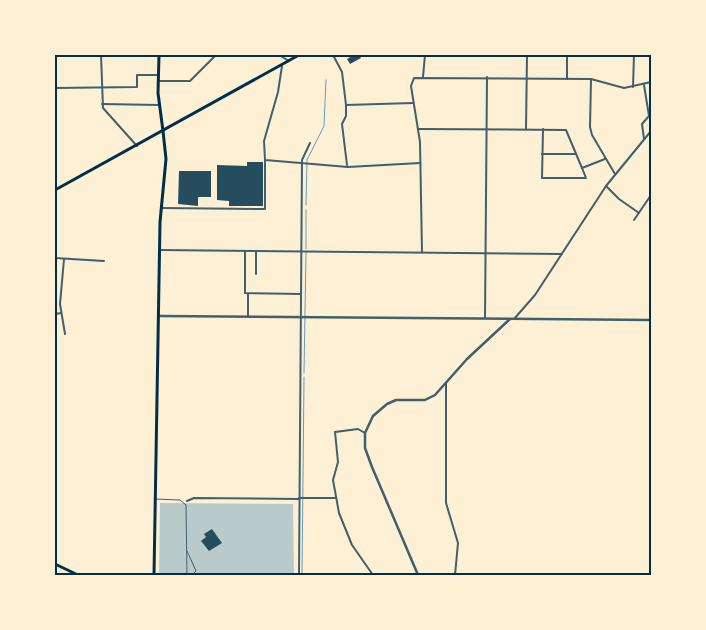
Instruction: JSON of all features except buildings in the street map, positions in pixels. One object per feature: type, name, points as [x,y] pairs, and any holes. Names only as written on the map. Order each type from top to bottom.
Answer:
[{"type":"main road","points":[[154,575],[160,250],[166,158],[159,105],[159,55]]},
{"type":"main road","points":[[55,190],[299,55]]},
{"type":"main road","points":[[55,564],[78,575]]},
{"type":"street","points":[[102,55],[102,104],[109,117],[137,146]]},
{"type":"street","points":[[158,81],[190,80],[216,55]]},
{"type":"street","points":[[280,55],[290,61]]},
{"type":"street","points":[[333,55],[342,72],[346,104],[346,116],[342,124],[347,166]]},
{"type":"street","points":[[423,78],[425,55]]},
{"type":"street","points":[[526,129],[527,55]]},
{"type":"street","points":[[567,55],[567,79]]},
{"type":"street","points":[[634,55],[634,87]]},
{"type":"street","points":[[162,208],[265,208],[264,141],[278,92],[281,65]]},
{"type":"street","points":[[55,88],[137,87],[138,75],[158,75]]},
{"type":"street","points":[[422,252],[418,129],[411,83],[415,77],[591,79],[624,88],[651,82]]},
{"type":"street","points":[[485,319],[487,78]]},
{"type":"street","points":[[591,79],[590,126],[615,174]]},
{"type":"street","points":[[644,85],[649,116],[642,124],[644,139]]},
{"type":"street","points":[[346,104],[413,103]]},
{"type":"street","points":[[102,104],[159,105]]},
{"type":"street","points":[[418,129],[543,129],[566,130],[586,178],[542,178],[543,129]]},
{"type":"street","points":[[418,575],[365,448],[365,433],[373,416],[381,407],[396,400],[425,400],[439,392],[467,359],[512,319],[535,295],[606,186],[651,131]]},
{"type":"street","points":[[299,575],[303,317],[301,294],[302,251],[305,162],[310,143]]},
{"type":"street","points":[[542,154],[576,154]]},
{"type":"street","points":[[582,168],[605,158]]},
{"type":"street","points":[[265,160],[347,166],[420,163]]},
{"type":"street","points":[[606,186],[619,199],[639,213]]},
{"type":"street","points":[[634,220],[651,195]]},
{"type":"street","points":[[160,250],[562,254]]},
{"type":"street","points":[[256,250],[256,274]]},
{"type":"street","points":[[245,251],[244,292],[248,294],[301,294]]},
{"type":"street","points":[[55,258],[104,261]]},
{"type":"street","points":[[64,258],[60,283],[61,313],[65,334]]},
{"type":"street","points":[[248,294],[248,316]]},
{"type":"street","points":[[55,314],[61,313]]},
{"type":"street","points":[[159,316],[651,320]]},
{"type":"street","points":[[446,383],[446,503],[458,543],[455,575]]},
{"type":"street","points":[[365,433],[358,429],[336,432],[338,462],[333,480],[345,533],[373,575]]},
{"type":"street","points":[[187,501],[194,498],[336,498]]},
{"type":"lane","points":[[155,499],[180,500],[186,505],[187,575]]},
{"type":"lane","points":[[186,551],[195,567],[196,571],[192,575]]},
{"type":"shaded area","points":[[160,503],[293,504],[294,575],[159,575]]},
{"type":"waterway","points":[[306,205],[307,160],[324,126],[326,80]]},
{"type":"waterway","points":[[306,210],[306,249]]},
{"type":"waterway","points":[[304,373],[306,253]]},
{"type":"waterway","points":[[302,575],[304,377]]}]
